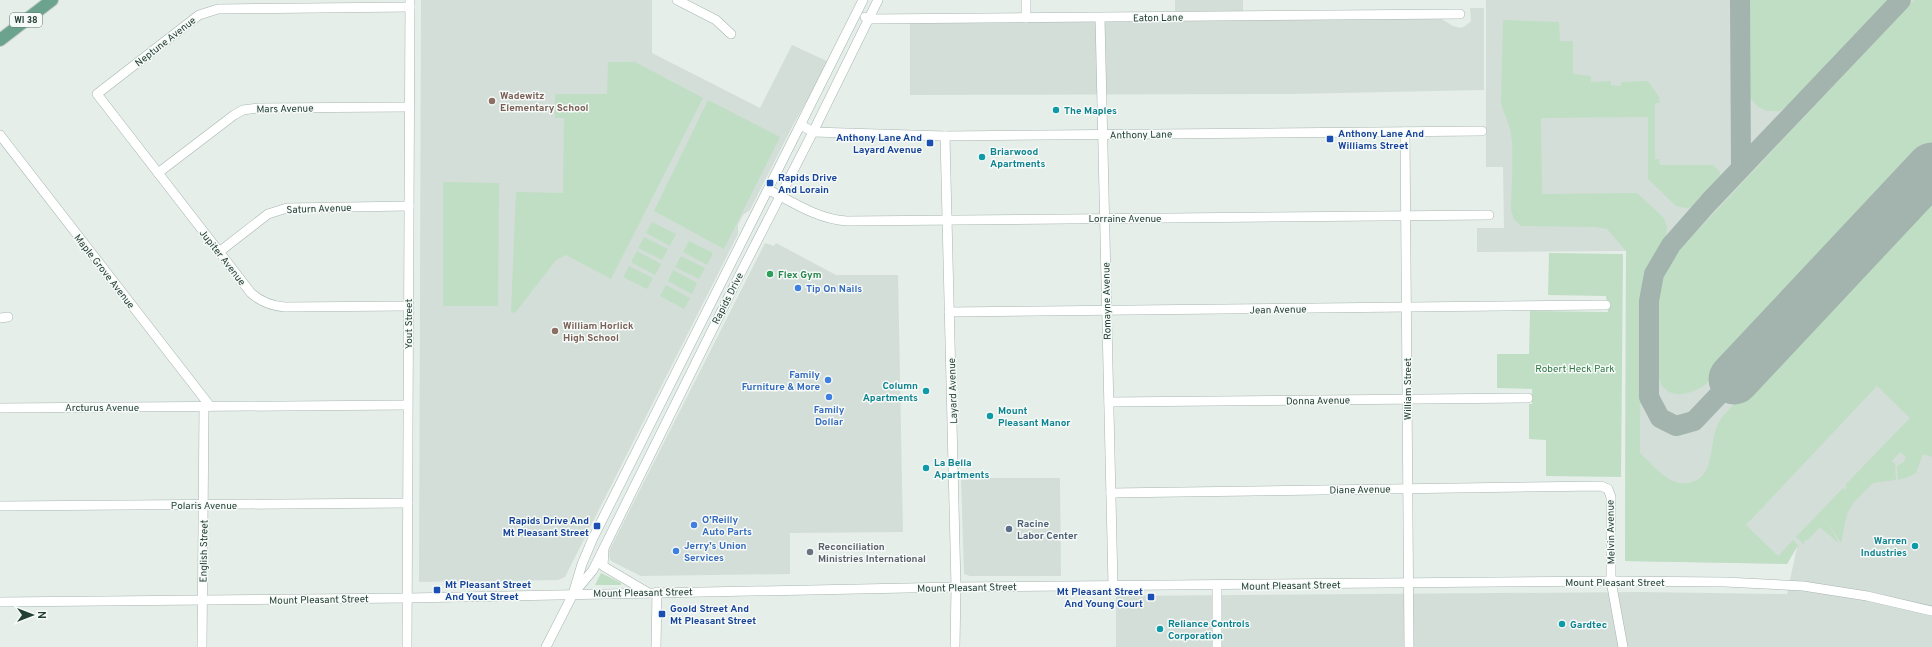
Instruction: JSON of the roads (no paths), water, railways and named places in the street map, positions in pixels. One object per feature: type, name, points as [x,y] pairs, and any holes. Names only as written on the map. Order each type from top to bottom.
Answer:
[{"type":"main road","name":"WI 38","points":[[0,40],[52,0]]},
{"type":"street","points":[[677,0],[716,20],[731,34]]},
{"type":"street","name":"Rapids Drive","points":[[546,647],[573,594],[582,564],[593,538],[864,0]]},
{"type":"street","name":"Rapids Drive","points":[[573,594],[593,570],[878,0]]},
{"type":"street","points":[[1026,0],[1026,18]]},
{"type":"street","name":"Neptune Avenue","points":[[97,94],[199,16],[218,8],[410,3]]},
{"type":"street","name":"Yout Street","points":[[407,647],[410,3]]},
{"type":"street","name":"Eaton Lane","points":[[857,13],[869,19],[1460,14]]},
{"type":"street","name":"Romayne Avenue","points":[[1100,18],[1113,585]]},
{"type":"street","name":"Jupiter Avenue","points":[[97,94],[251,293],[268,304],[285,307],[408,306]]},
{"type":"street","name":"Mars Avenue","points":[[158,173],[242,110],[258,108],[409,107]]},
{"type":"street","name":"Anthony Lane","points":[[801,125],[813,132],[946,136],[1482,131]]},
{"type":"street","name":"William Street","points":[[1405,132],[1409,647]]},
{"type":"street","name":"Maple Grove Avenue","points":[[0,136],[207,406]]},
{"type":"street","name":"Layard Avenue","points":[[946,136],[956,647]]},
{"type":"street","name":"Lorraine Avenue","points":[[769,190],[817,215],[837,220],[1489,215]]},
{"type":"street","name":"Saturn Avenue","points":[[219,252],[268,214],[277,210],[292,207],[409,206]]},
{"type":"street","name":"Jean Avenue","points":[[950,312],[1606,305]]},
{"type":"street","name":"Donna Avenue","points":[[1109,402],[1528,398]]},
{"type":"street","name":"Arcturus Avenue","points":[[0,408],[407,405]]},
{"type":"street","name":"English Street","points":[[202,647],[207,406]]},
{"type":"street","name":"Diane Avenue","points":[[1111,494],[1601,486],[1608,489]]},
{"type":"street","name":"Melvin Avenue","points":[[1608,489],[1611,497],[1611,581],[1623,647]]},
{"type":"street","name":"Polaris Avenue","points":[[0,506],[408,503]]},
{"type":"street","points":[[605,544],[603,566],[653,592],[656,647]]},
{"type":"street","name":"Mount Pleasant Street","points":[[0,602],[408,598],[956,587],[1113,585],[1217,586],[1611,581],[1725,582],[1803,586],[1867,596],[1932,611]]},
{"type":"street","points":[[1217,586],[1217,647]]},
{"type":"place","name":"Wadewitz Elementary School","points":[[492,101]]},
{"type":"place","name":"The Maples","points":[[1056,110]]},
{"type":"place","name":"Anthony Lane And Williams Street","points":[[1330,139]]},
{"type":"place","name":"Anthony Lane And Layard Avenue","points":[[930,143]]},
{"type":"place","name":"Briarwood Apartments","points":[[982,157]]},
{"type":"place","name":"Rapids Drive And Lorain","points":[[770,183]]},
{"type":"place","name":"Flex Gym","points":[[770,274]]},
{"type":"place","name":"Tip On Nails","points":[[798,288]]},
{"type":"place","name":"William Horlick High School","points":[[555,331]]},
{"type":"place","name":"Family Furniture & More","points":[[828,380]]},
{"type":"place","name":"Column Apartments","points":[[926,391]]},
{"type":"place","name":"Family Dollar","points":[[829,397]]},
{"type":"place","name":"Mount Pleasant Manor","points":[[990,416]]},
{"type":"place","name":"La Bella Apartments","points":[[926,468]]},
{"type":"place","name":"O'Reilly Auto Parts","points":[[694,525]]},
{"type":"place","name":"Rapids Drive And Mt Pleasant Street","points":[[597,526]]},
{"type":"place","name":"Racine Labor Center","points":[[1009,529]]},
{"type":"place","name":"Warren Industries","points":[[1915,546]]},
{"type":"place","name":"Jerry's Union Services","points":[[676,551]]},
{"type":"place","name":"Reconciliation Ministries International","points":[[810,552]]},
{"type":"place","name":"Mt Pleasant Street And Yout Street","points":[[437,590]]},
{"type":"place","name":"Mt Pleasant Street And Young Court","points":[[1151,597]]},
{"type":"place","name":"Goold Street And Mt Pleasant Street","points":[[662,614]]},
{"type":"place","name":"Gardtec","points":[[1562,624]]},
{"type":"place","name":"Reliance Controls Corporation","points":[[1160,629]]},
{"type":"park label","name":"Robert Heck Park","points":[[1575,368]]}]
